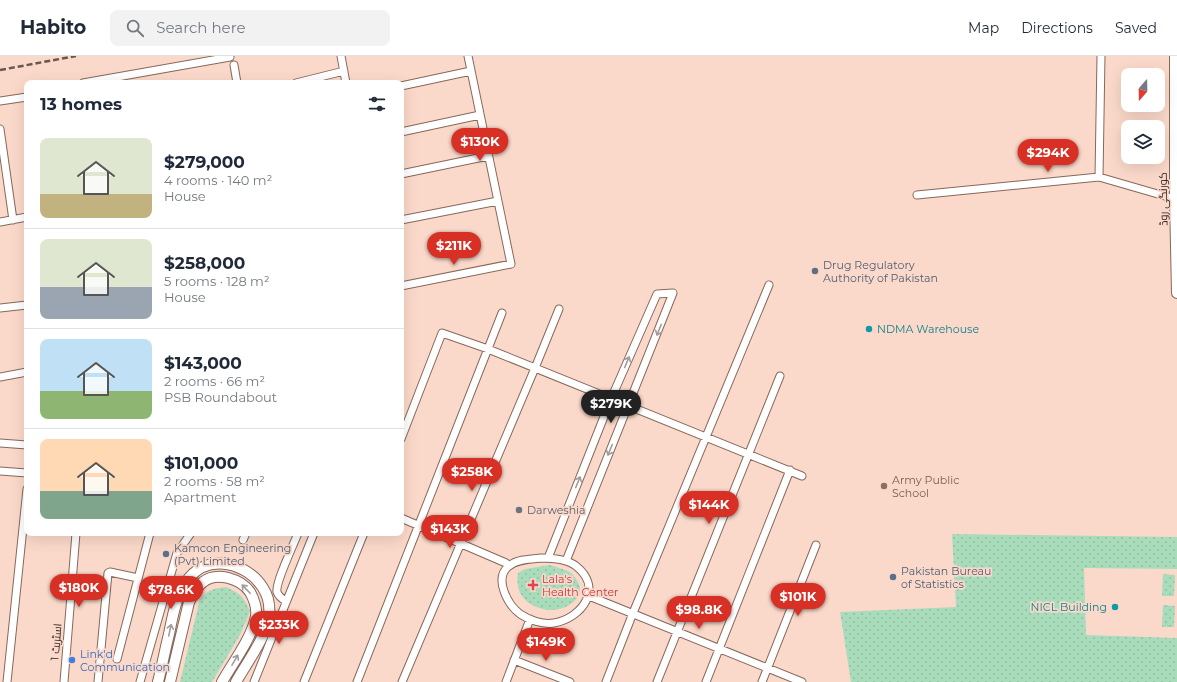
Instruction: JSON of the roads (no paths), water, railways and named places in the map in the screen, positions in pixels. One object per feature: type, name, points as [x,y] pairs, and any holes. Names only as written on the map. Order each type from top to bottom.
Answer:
[{"type":"main road","name":"کورنگی روڈ","points":[[1175,56],[1175,199],[1177,293]]},
{"type":"main road","points":[[158,682],[174,608],[180,590],[189,577],[199,569],[214,563],[227,564],[240,568],[253,575],[264,588],[269,603],[269,619],[262,637],[236,682]]},
{"type":"main road","points":[[170,682],[189,602],[194,591],[204,581],[217,576],[229,578],[242,584],[250,592],[255,604],[256,615],[248,637],[222,682]]},
{"type":"street","points":[[404,285],[511,264],[468,56]]},
{"type":"street","points":[[1099,177],[1101,56]]},
{"type":"street","points":[[124,80],[230,57]]},
{"type":"street","points":[[343,57],[345,80]]},
{"type":"street","points":[[234,65],[236,80]]},
{"type":"street","points":[[404,85],[471,71]]},
{"type":"street","points":[[309,80],[344,72]]},
{"type":"street","points":[[0,101],[24,97]]},
{"type":"street","points":[[404,131],[480,115]]},
{"type":"street","points":[[0,129],[13,220]]},
{"type":"street","points":[[404,173],[488,156]]},
{"type":"street","points":[[917,195],[1099,177],[1175,199]]},
{"type":"street","points":[[404,219],[498,200]]},
{"type":"street","points":[[0,222],[24,218]]},
{"type":"street","points":[[606,682],[633,613],[769,285]]},
{"type":"street","points":[[548,558],[611,399],[657,294],[673,293],[566,561]]},
{"type":"street","points":[[0,308],[24,305]]},
{"type":"street","points":[[402,682],[559,309]]},
{"type":"street","points":[[357,682],[502,313]]},
{"type":"street","points":[[404,432],[442,333],[488,349],[802,476]]},
{"type":"street","points":[[0,377],[24,373]]},
{"type":"street","points":[[657,682],[676,631],[780,376]]},
{"type":"street","points":[[0,443],[24,445]]},
{"type":"street","points":[[706,682],[790,470]]},
{"type":"street","points":[[0,471],[24,473]]},
{"type":"street","points":[[7,682],[24,518]]},
{"type":"street","points":[[404,519],[506,563],[509,566]]},
{"type":"street","name":"اسٹریٹ 1","points":[[64,682],[76,536]]},
{"type":"street","points":[[117,659],[149,536]]},
{"type":"street","points":[[140,682],[176,553],[189,536]]},
{"type":"street","points":[[286,601],[279,597],[277,591],[279,581],[297,536]]},
{"type":"street","points":[[254,682],[313,536]]},
{"type":"street","points":[[304,682],[363,536]]},
{"type":"street","points":[[762,682],[816,544]]},
{"type":"street","points":[[548,558],[566,561],[576,566],[584,575],[588,584],[589,596],[583,607],[575,615],[552,624],[541,623],[520,614],[506,597],[502,581],[504,572],[509,566],[523,560],[548,558]]},
{"type":"street","points":[[98,682],[108,573],[110,572],[138,578]]},
{"type":"street","points":[[589,596],[802,682]]},
{"type":"street","points":[[506,682],[530,619]]},
{"type":"street","points":[[514,660],[570,682]]},
{"type":"railway","points":[[0,70],[76,56]]},
{"type":"place","name":"Drug Regulatory Authority of Pakistan","points":[[815,271]]},
{"type":"place","name":"NDMA Warehouse","points":[[869,329]]},
{"type":"place","name":"Army Public School","points":[[884,486]]},
{"type":"place","name":"Darweshia","points":[[519,510]]},
{"type":"place","name":"Kamcon Engineering (Pvt) Limited","points":[[166,554]]},
{"type":"place","name":"Pakistan Bureau of Statistics","points":[[893,577]]},
{"type":"place","name":"Lala's Health Center","points":[[533,585]]},
{"type":"place","name":"NICL Building","points":[[1115,607]]},
{"type":"place","name":"Link'd Communication","points":[[72,660]]}]
